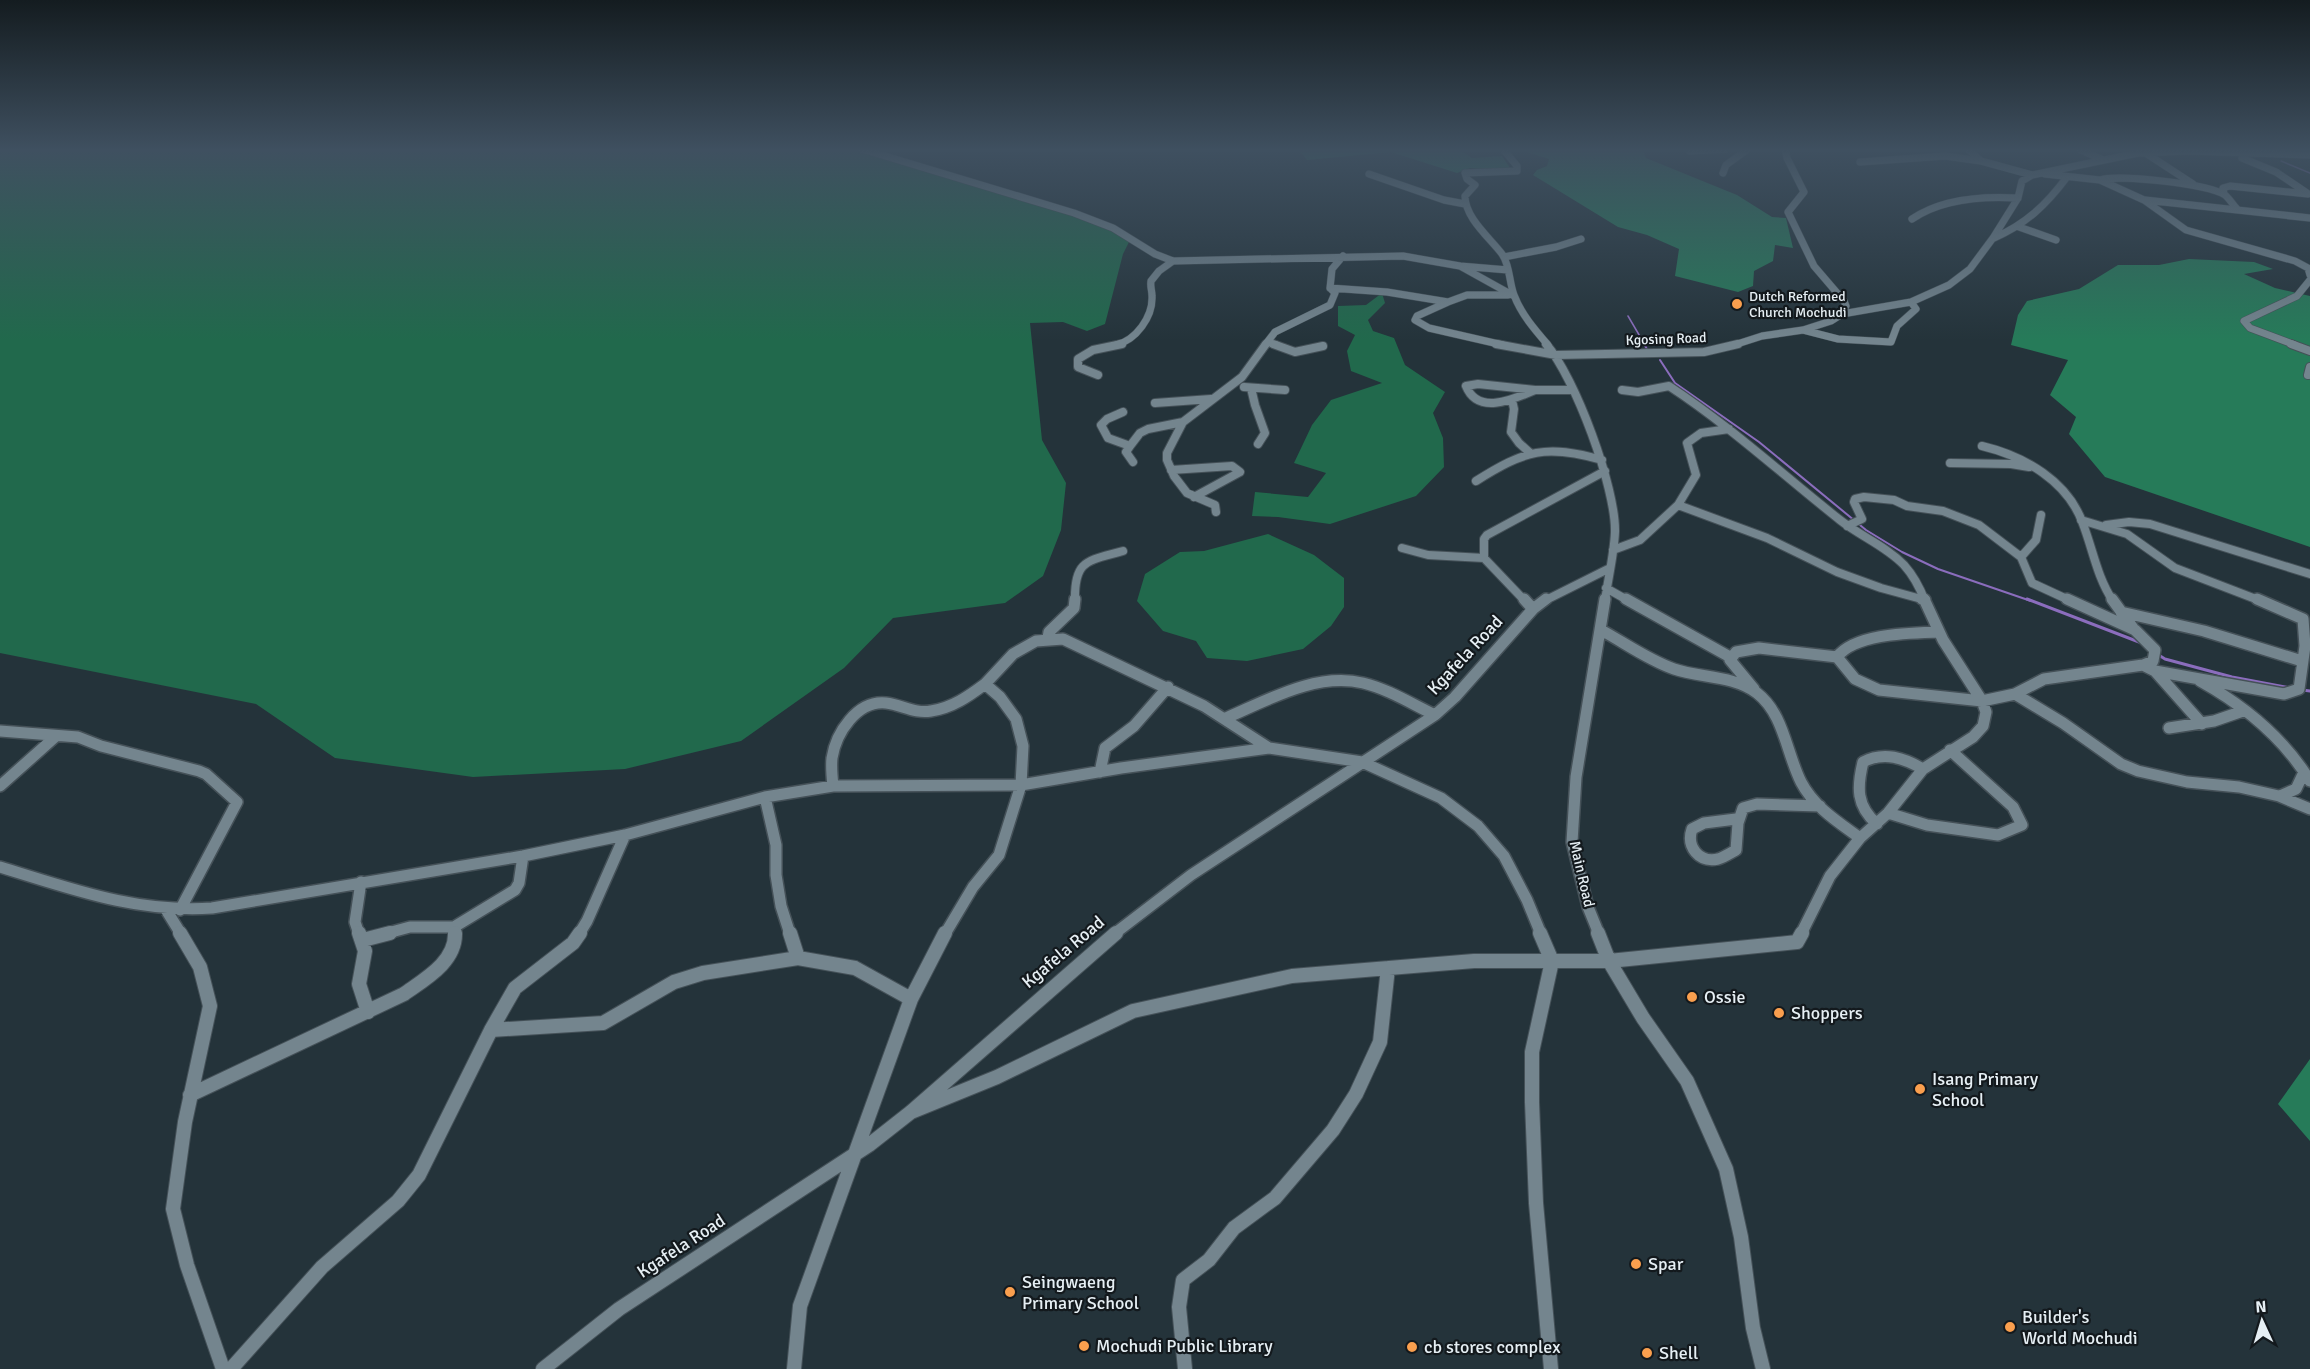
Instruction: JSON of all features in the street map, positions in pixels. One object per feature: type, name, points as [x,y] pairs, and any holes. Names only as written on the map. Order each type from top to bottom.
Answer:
[{"type":"street","points":[[1069,213],[1105,224],[1131,238],[1156,256],[1173,261],[1384,255],[1508,270]]},
{"type":"street","points":[[1471,213],[1504,257],[1514,296]]},
{"type":"street","points":[[1788,213],[1814,266],[1844,301],[1846,306],[1842,314]]},
{"type":"street","points":[[1912,219],[1920,213]]},
{"type":"street","name":"Kgosing Road","points":[[1448,302],[1417,316],[1415,320],[1429,328],[1500,343],[1518,350],[1556,356],[1704,352],[1723,349],[1762,336],[1803,330],[1830,321],[1842,314],[1911,302],[1948,285],[1970,269],[2009,213]]},
{"type":"street","points":[[1993,238],[2019,227],[2036,213]]},
{"type":"street","points":[[2162,213],[2186,230],[2285,257],[2308,268],[2310,275]]},
{"type":"street","points":[[2269,213],[2310,218]]},
{"type":"street","points":[[2019,227],[2056,240]]},
{"type":"street","points":[[1504,257],[1556,247],[1581,239]]},
{"type":"street","points":[[1330,288],[1332,269],[1343,256]]},
{"type":"street","points":[[1098,375],[1078,367],[1078,359],[1092,348],[1123,344],[1137,334],[1152,297],[1150,283],[1165,265],[1173,261]]},
{"type":"street","points":[[1460,266],[1514,296]]},
{"type":"street","points":[[2310,280],[2304,291],[2294,299],[2244,321],[2250,328],[2310,351]]},
{"type":"street","points":[[1330,288],[1378,291],[1448,302],[1473,295],[1514,296]]},
{"type":"street","points":[[1216,512],[1215,505],[1194,497],[1182,489],[1167,460],[1167,453],[1184,422],[1242,377],[1275,332],[1287,324],[1330,305],[1335,293],[1330,288]]},
{"type":"street","name":"Main Road","points":[[1514,296],[1532,327],[1556,356],[1572,390],[1602,460],[1615,530],[1608,569],[1602,630],[1576,777],[1572,842],[1588,907],[1609,961],[1643,1018],[1687,1081],[1726,1169],[1741,1237],[1753,1328],[1763,1369]]},
{"type":"street","points":[[1803,330],[1838,339],[1891,342],[1897,326],[1916,309],[1911,302]]},
{"type":"street","points":[[1268,342],[1295,352],[1323,346]]},
{"type":"street","points":[[1535,390],[1512,400],[1483,402],[1468,393],[1466,386],[1485,384],[1535,390],[1572,390]]},
{"type":"street","points":[[1232,386],[1285,390]]},
{"type":"street","points":[[911,1112],[998,1077],[1133,1011],[1292,976],[1474,961],[1609,961],[1780,946],[1797,942],[1830,876],[1860,838],[1888,813],[1923,769],[1973,737],[1983,726],[1986,712],[1982,701],[1939,632],[1925,600],[1901,562],[1887,549],[1756,444],[1729,429],[1670,386],[1638,392],[1622,390]]},
{"type":"street","points":[[1251,388],[1252,403],[1265,433],[1258,444]]},
{"type":"street","points":[[1155,403],[1211,399]]},
{"type":"street","points":[[1512,400],[1514,416],[1510,430],[1513,438],[1529,452]]},
{"type":"street","points":[[1123,412],[1107,419],[1101,425],[1106,437],[1111,441],[1130,446]]},
{"type":"street","points":[[1133,462],[1126,452],[1140,433],[1148,429],[1184,422]]},
{"type":"street","points":[[1613,550],[1640,540],[1678,505],[1697,472],[1687,443],[1696,434],[1729,429]]},
{"type":"street","points":[[1982,446],[2006,452],[2035,468],[2066,494],[2076,507],[2101,580],[2135,630],[2151,662],[2202,724]]},
{"type":"street","points":[[1476,481],[1508,460],[1529,452],[1569,450],[1602,460]]},
{"type":"street","points":[[1950,463],[2010,464],[2035,468]]},
{"type":"street","points":[[1172,470],[1232,466],[1239,470],[1236,476],[1194,497]]},
{"type":"street","points":[[1484,558],[1484,539],[1487,535],[1605,471]]},
{"type":"street","points":[[1854,523],[1855,499],[1864,497],[1894,500],[1907,506],[1943,511],[1979,525],[2021,557],[2032,583],[2135,630]]},
{"type":"street","points":[[1678,505],[1767,538],[1837,572],[1881,588],[1925,600]]},
{"type":"street","points":[[2021,557],[2036,540],[2041,515]]},
{"type":"street","points":[[2081,520],[2131,536],[2162,561],[2175,568],[2301,617],[2305,638],[2303,674],[2299,689],[2284,694],[2186,675]]},
{"type":"street","points":[[2103,526],[2129,522],[2151,524],[2310,574]]},
{"type":"street","points":[[1402,548],[1428,555],[1484,558],[1533,609]]},
{"type":"street","points":[[1048,638],[1049,632],[1074,608],[1075,576],[1078,571],[1088,563],[1123,551]]},
{"type":"street","name":"Kgafela Road","points":[[543,1369],[619,1309],[856,1154],[911,1112],[1098,946],[1191,875],[1435,715],[1455,697],[1533,609],[1546,599],[1608,569]]},
{"type":"street","points":[[1606,588],[1730,657],[1776,716],[1808,793],[1820,806],[1860,838]]},
{"type":"street","points":[[2121,612],[2216,634],[2302,661]]},
{"type":"street","points":[[1602,630],[1674,669],[1720,679],[1756,692]]},
{"type":"street","points":[[1837,657],[1839,651],[1845,647],[1870,640],[1902,634],[1939,632]]},
{"type":"street","points":[[833,786],[832,759],[838,738],[849,721],[866,707],[880,703],[921,712],[939,710],[954,704],[984,684],[1013,654],[1036,640],[1048,638],[1063,639],[1168,687],[1226,718],[1269,748]]},
{"type":"street","points":[[1730,657],[1742,650],[1753,649],[1837,657]]},
{"type":"street","points":[[1837,657],[1855,679],[1879,690],[1982,701],[2015,694],[2044,680],[2151,662],[2210,686],[2243,711],[2294,756],[2307,776],[2299,789],[2291,795],[2279,796]]},
{"type":"street","points":[[1226,718],[1299,689],[1342,681],[1362,683],[1435,715]]},
{"type":"street","points":[[794,1369],[800,1306],[911,999],[951,922],[999,855],[1021,785],[1023,746],[1016,719],[1000,697],[984,684]]},
{"type":"street","points":[[1100,772],[1105,748],[1134,726],[1168,687]]},
{"type":"street","points":[[2015,694],[2063,723],[2121,764],[2138,771],[2187,783],[2239,787],[2279,796],[2310,809]]},
{"type":"street","points":[[2169,728],[2202,724],[2243,711]]},
{"type":"street","points":[[0,731],[55,737],[78,736],[97,745],[199,771],[207,774],[237,802],[180,910]]},
{"type":"street","points":[[0,786],[55,737]]},
{"type":"street","points":[[0,867],[107,900],[180,910],[212,908],[523,856],[626,835],[765,797],[833,786],[1021,785],[1269,748],[1362,762],[1441,798],[1478,826],[1504,856],[1527,900],[1552,962],[1533,1052],[1532,1092],[1536,1203],[1551,1369]]},
{"type":"street","points":[[1888,813],[1927,825],[1998,835],[2022,825],[2013,807],[1950,750]]},
{"type":"street","points":[[1877,824],[1865,815],[1858,795],[1863,762],[1869,758],[1886,756],[1915,764],[1923,769]]},
{"type":"street","points":[[765,797],[776,845],[776,875],[781,906],[798,958]]},
{"type":"street","points":[[1736,819],[1704,823],[1692,828],[1688,837],[1690,847],[1702,858],[1711,859],[1720,859],[1736,850],[1738,837],[1736,819],[1743,808],[1757,804],[1820,806]]},
{"type":"street","points":[[231,1369],[322,1267],[381,1217],[419,1174],[491,1030],[515,988],[573,943],[587,921],[626,835]]},
{"type":"street","points":[[363,940],[410,927],[454,927],[515,890],[519,883],[523,856]]},
{"type":"street","points":[[361,882],[355,922],[365,951],[359,984],[369,1012]]},
{"type":"street","points":[[165,908],[204,975],[209,990],[210,1006],[190,1095],[173,1209],[187,1265],[223,1369]]},
{"type":"street","points":[[190,1095],[404,994],[437,967],[452,951],[455,940],[454,927]]},
{"type":"street","points":[[491,1030],[603,1023],[674,982],[703,973],[798,958],[855,968],[911,999]]},
{"type":"street","points":[[1185,1369],[1179,1307],[1183,1280],[1209,1260],[1234,1228],[1275,1198],[1333,1130],[1356,1094],[1380,1042],[1388,968]]},
{"type":"green space","points":[[0,213],[1069,213],[1105,224],[1131,238],[1123,254],[1105,324],[1087,331],[1063,322],[1030,323],[1042,440],[1066,483],[1061,530],[1043,576],[1005,603],[893,618],[844,668],[741,741],[625,769],[473,777],[335,758],[256,704],[0,653]]},
{"type":"green space","points":[[1595,213],[1765,213],[1772,217],[1786,218],[1793,248],[1775,245],[1773,261],[1754,271],[1753,286],[1738,292],[1675,276],[1679,249],[1647,235],[1618,227]]},
{"type":"green space","points":[[2189,259],[2254,262],[2273,269],[2244,274],[2275,288],[2310,296],[2310,547],[2105,477],[2069,434],[2076,417],[2050,395],[2068,360],[2011,345],[2018,315],[2027,301],[2079,289],[2118,265],[2159,265]]},
{"type":"green space","points":[[1382,293],[1385,303],[1368,320],[1373,331],[1394,338],[1405,365],[1445,392],[1433,413],[1443,438],[1444,467],[1416,496],[1330,524],[1252,516],[1255,492],[1308,497],[1326,473],[1294,463],[1312,425],[1331,400],[1382,383],[1351,371],[1347,351],[1355,335],[1338,326],[1338,306],[1366,305]]},
{"type":"green space","points":[[1268,534],[1314,555],[1344,578],[1344,607],[1331,626],[1303,649],[1247,661],[1207,658],[1196,641],[1163,631],[1137,601],[1145,574],[1180,552],[1204,551]]},
{"type":"green space","points":[[2310,1059],[2310,1141],[2278,1104]]},
{"type":"waterway","points":[[1628,316],[1645,345]]},
{"type":"waterway","points":[[1644,344],[1648,351]]},
{"type":"waterway","points":[[1660,360],[1675,383],[1759,442],[1866,530],[1902,552],[1938,569],[2031,601]]},
{"type":"waterway","points":[[2027,599],[2139,642]]},
{"type":"waterway","points":[[2157,654],[2165,659],[2232,677],[2290,688]]},
{"type":"waterway","points":[[2302,690],[2310,691]]},
{"type":"place","name":"Dutch Reformed Church Mochudi","points":[[1737,304]]},
{"type":"place","name":"Ossie","points":[[1692,997]]},
{"type":"place","name":"Shoppers","points":[[1779,1013]]},
{"type":"place","name":"Isang Primary School","points":[[1920,1089]]},
{"type":"place","name":"Spar","points":[[1636,1264]]},
{"type":"place","name":"Seingwaeng Primary School","points":[[1010,1292]]},
{"type":"place","name":"Builder's World Mochudi","points":[[2010,1327]]},
{"type":"place","name":"Mochudi Public Library","points":[[1084,1346]]},
{"type":"place","name":"cb stores complex","points":[[1412,1347]]},
{"type":"place","name":"Shell","points":[[1647,1353]]}]
